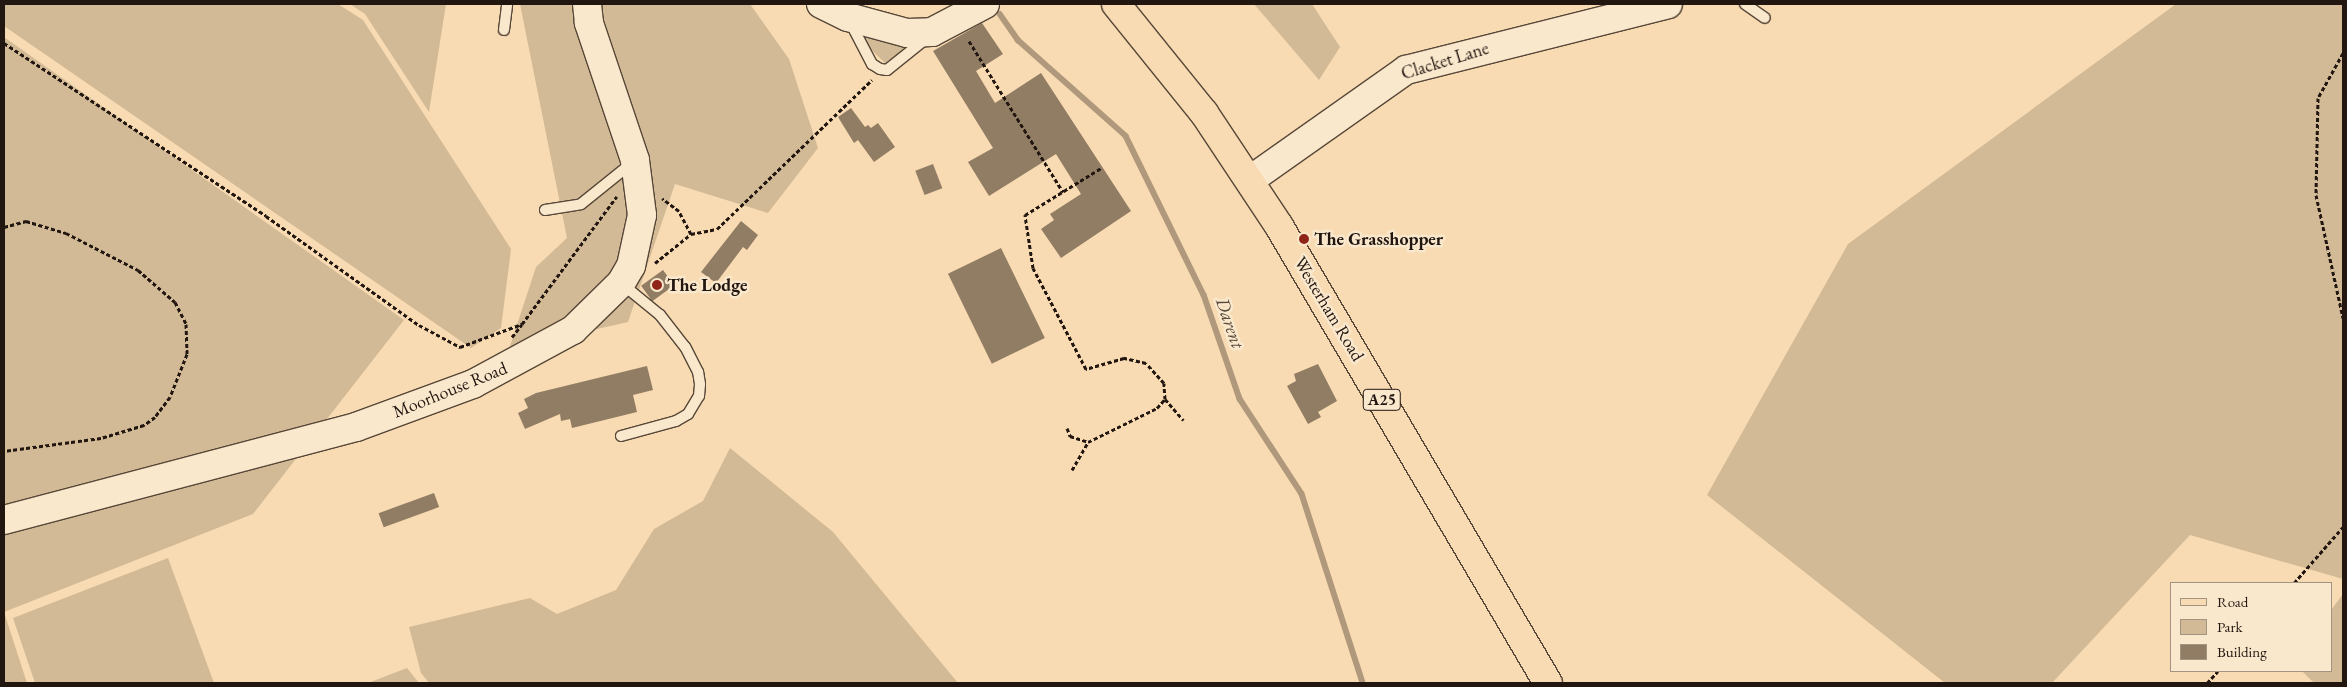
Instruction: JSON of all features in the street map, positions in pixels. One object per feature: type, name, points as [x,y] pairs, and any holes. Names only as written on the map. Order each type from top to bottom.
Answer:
[{"type":"main road","name":"Westerham Road","points":[[1116,4],[1179,79],[1250,180],[1326,302],[1548,683]]},
{"type":"street","name":"Moorhouse Road","points":[[4,520],[356,427],[473,384],[573,330],[621,283],[632,266],[642,215],[638,173],[589,24],[587,4]]},
{"type":"street","points":[[822,4],[848,17],[907,33],[932,32],[950,26],[985,4]]},
{"type":"street","name":"Clacket Lane","points":[[1250,180],[1406,70],[1668,4]]},
{"type":"lane","points":[[504,30],[507,4]]},
{"type":"lane","points":[[1745,4],[1765,18]]},
{"type":"lane","points":[[848,17],[872,64],[880,69],[887,70],[932,32]]},
{"type":"lane","points":[[544,210],[581,204],[638,173]]},
{"type":"lane","points":[[620,436],[676,421],[688,414],[699,396],[700,384],[698,372],[685,347],[660,316],[621,283]]},
{"type":"path","points":[[969,41],[1063,192]]},
{"type":"path","points":[[4,43],[266,216],[419,325],[460,347],[522,324],[638,173],[655,193],[680,210],[691,234]]},
{"type":"path","points":[[2343,52],[2318,98],[2316,195],[2343,318]]},
{"type":"path","points":[[621,283],[635,278],[691,234],[717,229],[820,132],[880,69]]},
{"type":"path","points":[[1101,168],[1025,215],[1033,268],[1086,369],[1124,358],[1146,363],[1164,383],[1165,399],[1183,420]]},
{"type":"path","points":[[4,227],[26,221],[66,233],[138,270],[175,302],[186,324],[188,354],[170,397],[155,418],[144,425],[101,438],[4,452]]},
{"type":"path","points":[[1072,470],[1088,442],[1157,408],[1165,399]]},
{"type":"path","points":[[1067,428],[1070,436],[1088,442]]},
{"type":"path","points":[[2295,582],[2343,528]]},
{"type":"path","points":[[2207,683],[2217,672]]},
{"type":"green space","points":[[4,4],[338,4],[363,20],[511,249],[501,328],[471,348],[4,26]]},
{"type":"green space","points":[[350,4],[446,4],[429,112],[365,14]]},
{"type":"green space","points":[[520,4],[750,4],[789,59],[818,148],[768,213],[675,184],[628,322],[509,349],[536,267],[567,238]]},
{"type":"green space","points":[[1254,4],[1312,4],[1340,47],[1319,80]]},
{"type":"green space","points":[[2176,4],[2343,4],[2343,579],[2190,535],[2052,683],[1945,683],[1707,495],[1848,244]]},
{"type":"green space","points":[[860,32],[917,41],[885,63],[861,40]]},
{"type":"green space","points":[[4,37],[404,320],[253,514],[4,612]]},
{"type":"green space","points":[[730,448],[833,532],[958,683],[429,683],[421,673],[409,627],[530,598],[557,614],[616,590],[654,529],[703,501]]},
{"type":"green space","points":[[168,558],[214,683],[35,683],[13,618]]},
{"type":"green space","points":[[2343,594],[2343,683],[2314,683],[2303,672],[2332,672],[2332,609]]},
{"type":"green space","points":[[4,612],[27,683],[4,683]]},
{"type":"green space","points":[[407,668],[419,683],[368,683]]},
{"type":"building","points":[[982,23],[1003,54],[976,71],[995,103],[1041,73],[1131,211],[1061,258],[1041,229],[1054,220],[1050,214],[1081,194],[1056,154],[989,196],[968,162],[993,148],[933,51]]},
{"type":"building","points":[[851,108],[865,127],[868,125],[871,128],[878,123],[895,147],[874,162],[858,140],[854,143],[838,117]]},
{"type":"building","points":[[933,164],[942,188],[925,195],[915,171]]},
{"type":"building","points":[[741,221],[758,235],[747,250],[743,247],[716,283],[701,272]]},
{"type":"building","points":[[1001,248],[1045,338],[992,364],[948,274]]},
{"type":"building","name":"The Lodge","points":[[663,270],[674,285],[652,301],[641,286]]},
{"type":"building","points":[[1318,364],[1337,401],[1318,412],[1321,417],[1308,424],[1287,386],[1296,381],[1294,374]]},
{"type":"building","points":[[647,366],[653,390],[633,395],[637,412],[572,428],[570,419],[561,421],[560,414],[525,429],[518,413],[528,408],[524,399],[536,393]]},
{"type":"building","points":[[434,493],[439,507],[384,527],[379,513]]},
{"type":"waterway","name":"Darent","points":[[1000,14],[1018,40],[1126,136],[1204,295],[1240,399],[1302,494],[1363,683]]},
{"type":"place","name":"The Grasshopper","points":[[1304,239]]},
{"type":"place","name":"The Lodge","points":[[657,285]]}]
